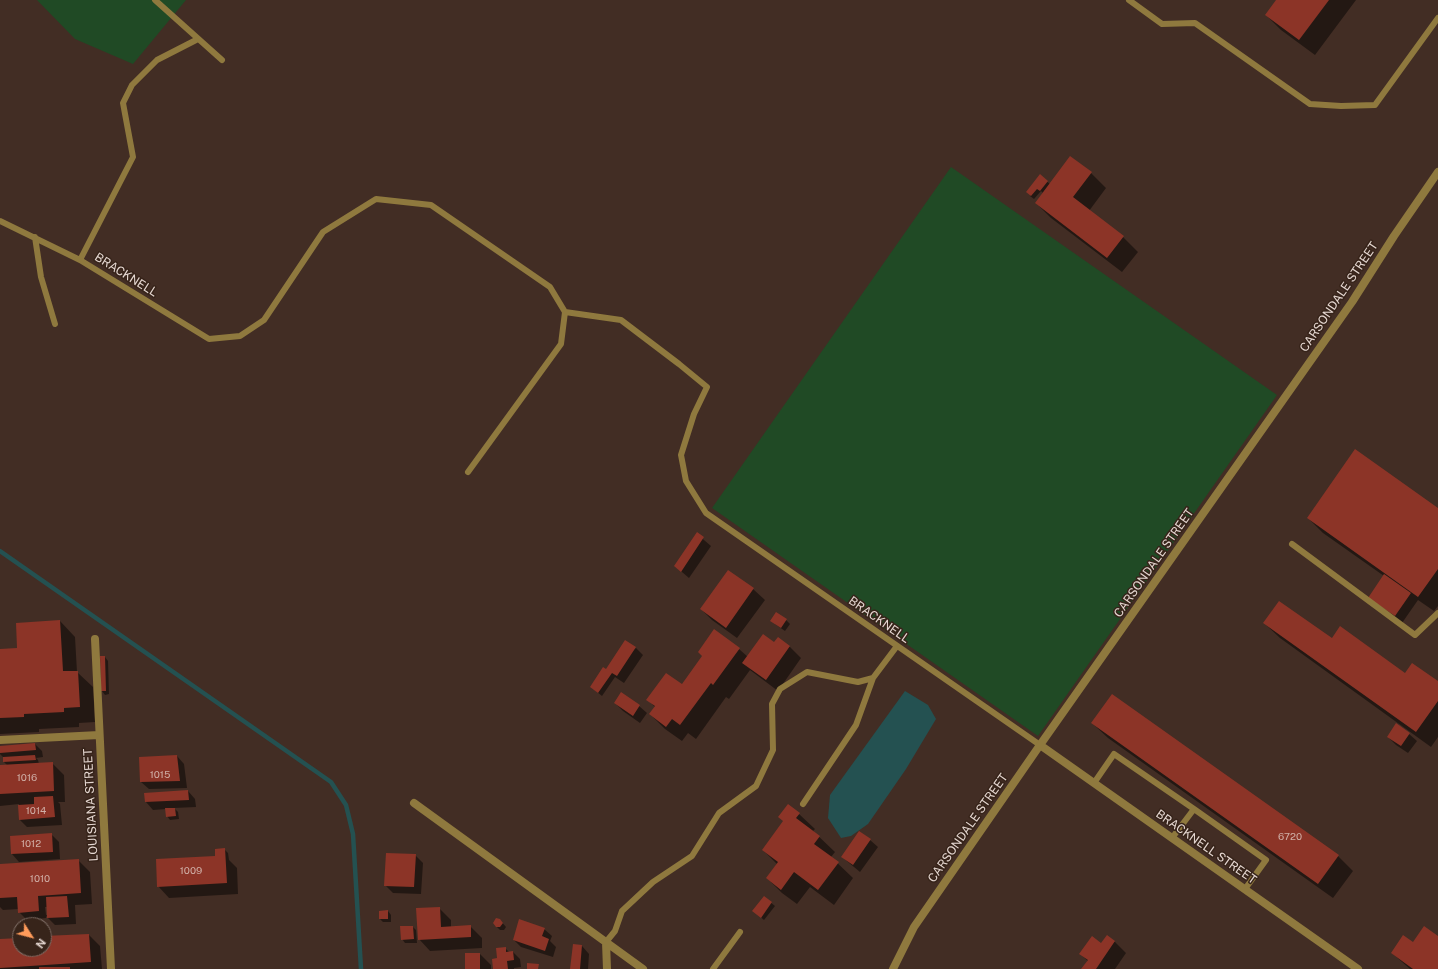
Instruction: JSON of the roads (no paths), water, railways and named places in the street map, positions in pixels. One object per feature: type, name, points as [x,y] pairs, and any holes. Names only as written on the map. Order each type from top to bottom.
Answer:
[{"type":"street","name":"CARSONDALE STREET","points":[[893,969],[914,927],[1352,302],[1394,236],[1438,172]]},
{"type":"street","name":"LOUISIANA STREET","points":[[95,639],[111,969]]},
{"type":"street","points":[[0,740],[99,735]]},
{"type":"street","name":"BRACKNELL STREET","points":[[1040,746],[1358,969]]},
{"type":"street","points":[[414,802],[643,969]]},
{"type":"street","points":[[606,942],[607,969]]},
{"type":"lane","points":[[155,0],[222,60]]},
{"type":"lane","points":[[1129,0],[1162,24],[1195,23],[1310,104],[1341,106],[1375,105],[1438,18]]},
{"type":"lane","points":[[80,260],[132,157],[123,103],[132,85],[157,60],[198,39]]},
{"type":"lane","name":"BRACKNELL","points":[[0,221],[80,260],[210,339],[240,336],[264,320],[323,232],[376,199],[432,205],[550,287],[565,312],[621,320],[707,387],[694,414],[681,455],[686,481],[706,513],[1040,746]]},
{"type":"lane","points":[[35,237],[40,277],[56,324]]},
{"type":"lane","points":[[468,472],[561,344],[565,312]]},
{"type":"lane","points":[[1292,544],[1415,635],[1438,613]]},
{"type":"lane","points":[[803,804],[856,725],[874,678],[897,646]]},
{"type":"lane","points":[[606,942],[615,932],[622,911],[653,882],[692,856],[719,813],[756,786],[773,750],[772,704],[780,689],[807,672],[858,682],[874,678]]},
{"type":"lane","points":[[1094,783],[1114,754],[1266,860],[1245,890]]},
{"type":"lane","points":[[1172,838],[1194,809]]},
{"type":"lane","points":[[713,969],[740,932]]},
{"type":"water","points":[[905,691],[928,705],[936,719],[906,769],[868,824],[851,836],[841,838],[828,818],[830,795]]},
{"type":"waterway","points":[[0,551],[331,782],[346,805],[353,834],[361,969]]}]
